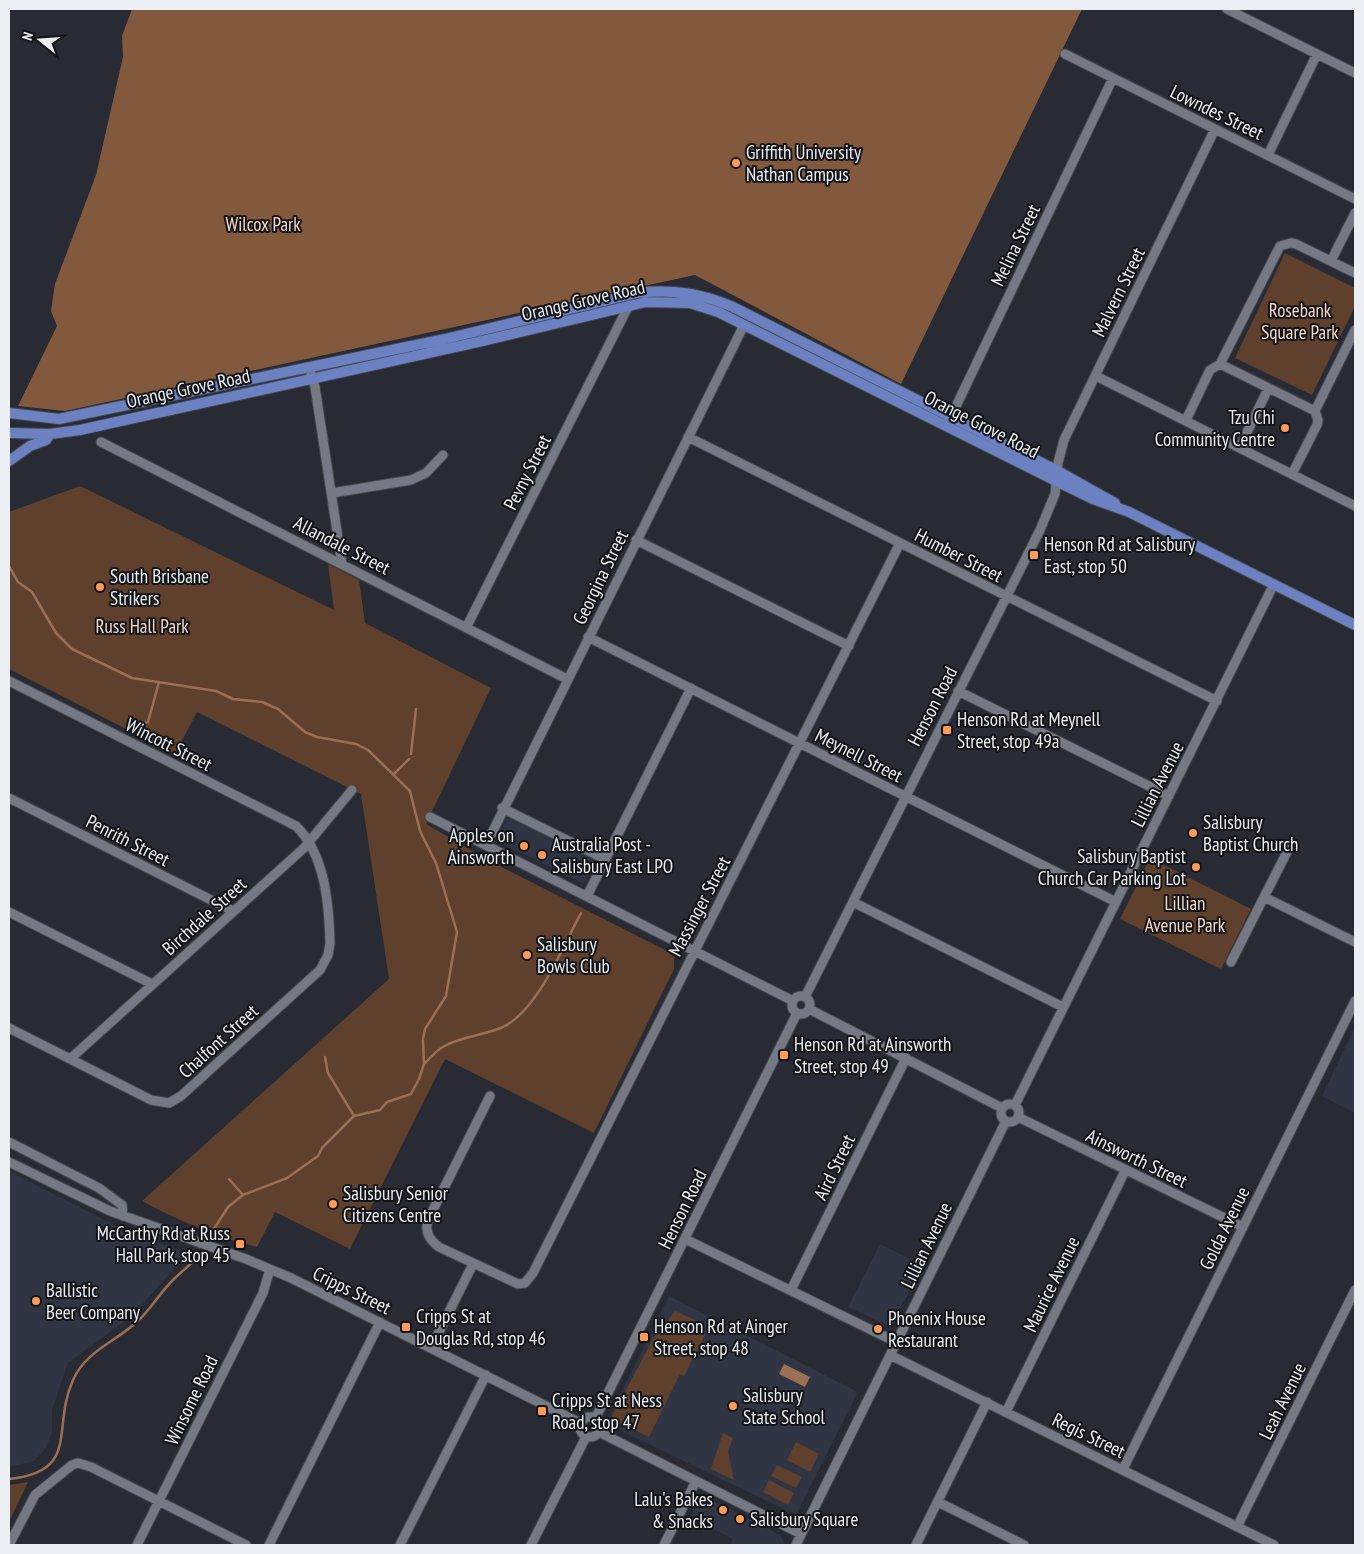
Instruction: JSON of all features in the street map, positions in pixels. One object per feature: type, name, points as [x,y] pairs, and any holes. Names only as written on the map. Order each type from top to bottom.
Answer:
[{"type":"main road","name":"Orange Grove Road","points":[[13,414],[59,418],[445,339],[638,293],[657,290],[688,292],[711,297],[733,307],[1058,482],[1092,499],[1128,512],[1355,625]]},
{"type":"main road","name":"Orange Grove Road","points":[[9,433],[50,434],[80,430],[313,379],[629,305],[659,301],[690,303],[718,312],[948,422],[1058,471],[1097,491],[1128,512]]},
{"type":"main road","points":[[9,461],[30,446],[46,440],[50,434]]},
{"type":"street","points":[[1227,9],[1355,73]]},
{"type":"street","name":"Lowndes Street","points":[[1065,54],[1355,199]]},
{"type":"street","points":[[1268,155],[1317,54]]},
{"type":"street","name":"Melina Street","points":[[948,422],[1114,78]]},
{"type":"street","name":"Malvern Street","points":[[1058,482],[1058,463],[1064,440],[1215,129]]},
{"type":"street","points":[[1331,261],[1355,212]]},
{"type":"street","points":[[1186,420],[1210,370],[1220,364],[1280,246],[1285,243],[1296,244],[1355,273]]},
{"type":"street","name":"Pevny Street","points":[[467,626],[629,305]]},
{"type":"street","points":[[607,310],[614,318],[615,332]]},
{"type":"street","name":"Georgina Street","points":[[486,845],[502,808],[744,325]]},
{"type":"street","points":[[1292,474],[1317,425],[1318,420],[1315,411],[1355,330]]},
{"type":"street","points":[[1220,364],[1315,411]]},
{"type":"street","points":[[306,367],[313,379],[342,564]]},
{"type":"street","points":[[1096,376],[1355,506]]},
{"type":"street","points":[[1240,447],[1268,389]]},
{"type":"street","name":"Humber Street","points":[[688,437],[1217,701]]},
{"type":"street","name":"Allandale Street","points":[[101,442],[467,626],[567,679]]},
{"type":"street","points":[[332,493],[411,480],[426,473],[443,455]]},
{"type":"street","name":"Henson Road","points":[[805,997],[1047,514],[1058,482]]},
{"type":"street","points":[[636,540],[849,646]]},
{"type":"street","name":"Massinger Street","points":[[473,1264],[512,1282],[525,1283],[533,1273],[900,543]]},
{"type":"street","name":"Lillian Avenue","points":[[1014,1104],[1274,584]]},
{"type":"street","name":"Meynell Street","points":[[588,637],[1116,902]]},
{"type":"street","name":"Wincott Street","points":[[10,684],[288,821],[310,842]]},
{"type":"street","points":[[587,896],[690,688]]},
{"type":"street","points":[[958,691],[1169,796]]},
{"type":"street","name":"Birchdale Street","points":[[70,1059],[310,842],[352,790]]},
{"type":"street","name":"Penrith Street","points":[[9,798],[233,911]]},
{"type":"street","points":[[502,808],[605,859]]},
{"type":"street","points":[[430,817],[793,1001]]},
{"type":"street","name":"Chalfont Street","points":[[9,1030],[151,1100],[169,1103],[181,1096],[320,970],[328,956],[330,931],[320,864],[310,842]]},
{"type":"street","points":[[1231,962],[1289,848]]},
{"type":"street","points":[[1264,897],[1355,942]]},
{"type":"street","points":[[853,902],[1063,1007]]},
{"type":"street","points":[[9,912],[152,984]]},
{"type":"street","points":[[797,997],[805,997],[809,1001],[809,1009],[802,1014],[797,1013],[793,1009],[793,1001],[797,997]]},
{"type":"street","name":"Golda Avenue","points":[[1123,1470],[1355,1001]]},
{"type":"street","points":[[809,1009],[1002,1108]]},
{"type":"street","name":"Henson Road","points":[[596,1419],[797,1013]]},
{"type":"street","name":"Aird Street","points":[[791,1290],[906,1058]]},
{"type":"street","points":[[431,1348],[473,1264],[434,1243],[427,1233],[429,1218],[490,1096]]},
{"type":"street","points":[[1009,1103],[1014,1104],[1018,1109],[1018,1117],[1012,1122],[1006,1121],[1002,1117],[1002,1108],[1009,1103]]},
{"type":"street","name":"Ainsworth Street","points":[[1018,1117],[1243,1227]]},
{"type":"street","name":"Lillian Avenue","points":[[796,1545],[1006,1121]]},
{"type":"street","points":[[9,1142],[99,1188],[122,1205],[123,1216]]},
{"type":"street","name":"Cripps Street","points":[[9,1162],[123,1216],[270,1269],[580,1423]]},
{"type":"street","name":"Maurice Avenue","points":[[1006,1412],[1125,1170]]},
{"type":"street","points":[[685,1239],[896,1342]]},
{"type":"street","name":"Winsome Road","points":[[137,1545],[263,1293],[270,1269]]},
{"type":"street","name":"Leah Avenue","points":[[1237,1527],[1355,1290]]},
{"type":"street","points":[[269,1545],[380,1322]]},
{"type":"street","name":"Regis Street","points":[[890,1355],[1270,1545]]},
{"type":"street","points":[[400,1545],[486,1375]]},
{"type":"street","points":[[916,1545],[986,1402]]},
{"type":"street","points":[[587,1417],[596,1419],[600,1426],[599,1432],[595,1436],[586,1437],[580,1430],[580,1423],[587,1417]]},
{"type":"street","points":[[599,1432],[801,1534]]},
{"type":"street","points":[[531,1545],[586,1437]]},
{"type":"street","points":[[9,1545],[35,1495],[72,1465],[78,1463],[91,1467],[246,1545]]},
{"type":"street","points":[[664,1545],[696,1481]]},
{"type":"street","points":[[938,1502],[1024,1545]]},
{"type":"shaded area","points":[[509,816],[513,816],[596,859],[584,884],[497,841],[497,837]]},
{"type":"shaded area","points":[[1355,1027],[1355,1113],[1322,1096]]},
{"type":"shaded area","points":[[9,1171],[124,1230],[188,1253],[134,1314],[68,1363],[52,1410],[52,1432],[46,1448],[34,1461],[9,1467]]},
{"type":"shaded area","points":[[880,1244],[922,1265],[893,1324],[889,1326],[848,1307]]},
{"type":"shaded area","name":"Salisbury State School","points":[[669,1296],[858,1392],[796,1515],[611,1426],[609,1418]]},
{"type":"shaded area","points":[[784,1364],[810,1377],[805,1387],[779,1374]]},
{"type":"shaded area","points":[[708,1498],[780,1535],[784,1542],[783,1545],[730,1545],[733,1539],[691,1518],[699,1499]]},
{"type":"green space","name":"Wilcox Park","points":[[132,9],[1082,9],[901,384],[695,275],[65,411],[18,406],[57,326],[51,311],[55,284],[96,175],[123,57],[122,36]]},
{"type":"green space","name":"Rosebank Square Park","points":[[1285,253],[1355,288],[1355,306],[1312,395],[1235,358]]},
{"type":"green space","name":"Russ Hall Park","points":[[80,486],[334,610],[328,564],[359,580],[365,623],[491,688],[426,824],[490,861],[669,952],[674,957],[674,969],[594,1133],[445,1059],[350,1249],[275,1212],[257,1247],[198,1228],[142,1201],[389,979],[361,794],[197,712],[175,754],[9,669],[9,512]]},
{"type":"green space","name":"Lillian Avenue Park","points":[[1150,858],[1251,909],[1221,969],[1120,919]]},
{"type":"green space","points":[[675,1311],[702,1323],[705,1335],[684,1376],[680,1374],[649,1437],[611,1418],[654,1337]]},
{"type":"green space","points":[[723,1433],[733,1438],[728,1451],[734,1480],[711,1469]]},
{"type":"green space","points":[[796,1442],[819,1454],[810,1472],[787,1460]]},
{"type":"green space","points":[[777,1465],[802,1477],[796,1488],[771,1476]]},
{"type":"green space","points":[[769,1480],[794,1493],[788,1505],[763,1492]]},
{"type":"green space","points":[[28,1482],[9,1522],[9,1485]]},
{"type":"waterway","points":[[9,566],[18,582],[32,592],[56,633],[72,649],[132,678],[216,691],[233,699],[262,702],[278,709],[305,732],[317,737],[356,744],[368,750],[410,791],[420,831],[436,863],[457,932],[446,996],[425,1029],[423,1039],[424,1064],[411,1094],[387,1102],[380,1110],[354,1116],[322,1148],[318,1156],[287,1178],[243,1195],[228,1207],[210,1235]]},
{"type":"waterway","points":[[127,729],[148,722],[159,682]]},
{"type":"waterway","points":[[411,754],[416,709]]},
{"type":"waterway","points":[[394,774],[409,759]]},
{"type":"waterway","points":[[424,1064],[448,1044],[495,1030],[516,1019],[527,1007],[548,976],[581,913]]},
{"type":"waterway","points":[[325,1057],[328,1073],[354,1116]]},
{"type":"waterway","points":[[229,1179],[243,1195]]},
{"type":"waterway","points":[[9,1479],[32,1474],[46,1467],[55,1457],[60,1445],[67,1398],[73,1380],[79,1370],[94,1353],[140,1319],[175,1278],[200,1255]]},
{"type":"place","name":"Griffith University Nathan Campus","points":[[736,163]]},
{"type":"place","name":"Tzu Chi Community Centre","points":[[1285,428]]},
{"type":"place","name":"Henson Rd at Salisbury East, stop 50","points":[[1034,555]]},
{"type":"place","name":"South Brisbane Strikers","points":[[100,587]]},
{"type":"place","name":"Henson Rd at Meynell Street, stop 49a","points":[[947,730]]},
{"type":"place","name":"Salisbury Baptist Church","points":[[1193,833]]},
{"type":"place","name":"Apples on Ainsworth","points":[[524,846]]},
{"type":"place","name":"Australia Post - Salisbury East LPO","points":[[542,855]]},
{"type":"place","name":"Salisbury Baptist Church Car Parking Lot","points":[[1196,867]]},
{"type":"place","name":"Salisbury Bowls Club","points":[[527,955]]},
{"type":"place","name":"Henson Rd at Ainsworth Street, stop 49","points":[[784,1055]]},
{"type":"place","name":"Salisbury Senior Citizens Centre","points":[[333,1204]]},
{"type":"place","name":"McCarthy Rd at Russ Hall Park, stop 45","points":[[240,1244]]},
{"type":"place","name":"Ballistic Beer Company","points":[[36,1301]]},
{"type":"place","name":"Cripps St at Douglas Rd, stop 46","points":[[406,1327]]},
{"type":"place","name":"Phoenix House Restaurant","points":[[878,1329]]},
{"type":"place","name":"Henson Rd at Ainger Street, stop 48","points":[[644,1337]]},
{"type":"place","name":"Salisbury State School","points":[[733,1406]]},
{"type":"place","name":"Cripps St at Ness Road, stop 47","points":[[542,1411]]},
{"type":"place","name":"Lalu's Bakes & Snacks","points":[[723,1510]]},
{"type":"place","name":"Salisbury Square","points":[[740,1519]]}]
